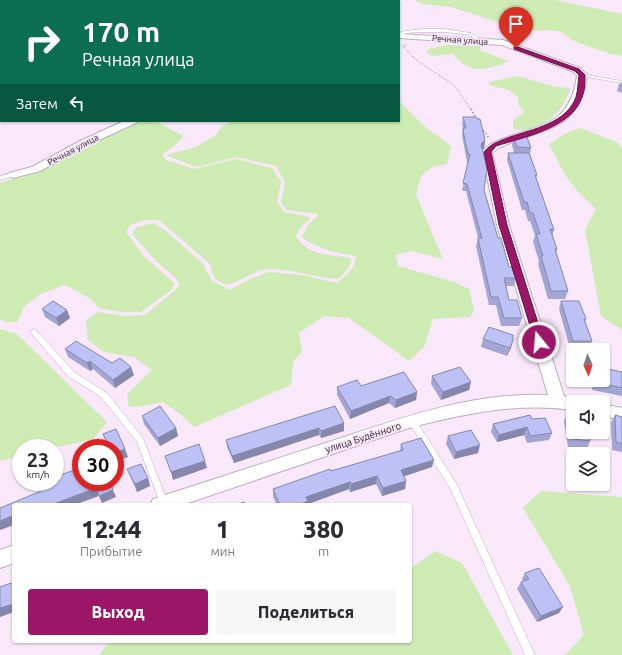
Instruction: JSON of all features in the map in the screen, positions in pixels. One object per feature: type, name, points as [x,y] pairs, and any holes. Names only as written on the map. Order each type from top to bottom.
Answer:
[{"type":"street","name":"Речная улица","points":[[400,35],[503,44],[577,70],[582,75]]},
{"type":"street","points":[[565,402],[503,225],[487,152],[494,145],[548,127],[560,120],[572,108],[579,97],[582,75]]},
{"type":"street","name":"Речная улица","points":[[13,175],[36,169],[84,143],[130,122]]},
{"type":"street","name":"улица Будённого","points":[[164,503],[412,421],[468,407],[532,400],[565,402]]},
{"type":"street","points":[[610,411],[622,414]]},
{"type":"street","points":[[0,559],[12,555]]},
{"type":"lane","points":[[400,34],[405,31],[419,30],[463,32],[472,34],[481,41]]},
{"type":"lane","points":[[582,75],[622,82]]},
{"type":"lane","points":[[0,178],[13,175]]},
{"type":"lane","points":[[34,332],[71,374],[104,395],[140,440],[161,503]]},
{"type":"lane","points":[[412,421],[453,486],[530,655]]},
{"type":"path","name":"Речная улица","points":[[424,38],[403,46],[415,59],[455,86],[469,105],[481,128],[494,145]]},
{"type":"green space","points":[[415,0],[555,0],[622,14],[622,56],[611,54],[573,41],[562,32],[519,29],[451,7],[423,4]]},
{"type":"green space","points":[[448,45],[480,46],[481,51],[509,61],[494,67],[477,69],[465,65],[452,54],[433,56],[427,53],[428,49]]},
{"type":"green space","points":[[518,76],[555,87],[571,88],[562,106],[547,121],[533,128],[519,130],[513,128],[513,121],[524,111],[518,104],[518,98],[509,90],[490,85],[489,82]]},
{"type":"green space","points":[[400,102],[424,126],[451,146],[447,164],[432,167],[421,176],[416,195],[443,259],[411,251],[396,255],[398,266],[454,282],[469,289],[474,310],[470,317],[433,319],[424,347],[409,361],[349,318],[324,316],[299,333],[302,351],[293,362],[291,385],[194,427],[179,413],[163,402],[129,407],[127,394],[152,370],[134,357],[104,352],[88,340],[86,320],[98,312],[124,316],[145,315],[180,286],[175,277],[156,261],[132,234],[137,227],[154,223],[165,230],[203,264],[212,281],[230,290],[248,280],[269,272],[302,275],[336,283],[350,272],[356,260],[356,256],[321,248],[302,237],[308,225],[319,214],[286,210],[281,202],[285,182],[276,166],[237,157],[196,167],[166,155],[196,147],[216,135],[222,126],[231,122],[400,122]]},
{"type":"green space","points":[[139,122],[159,123],[183,136],[177,144],[162,155],[166,160],[194,169],[236,159],[272,168],[281,182],[277,202],[284,212],[310,217],[309,220],[301,227],[296,236],[301,243],[313,251],[328,255],[351,258],[351,263],[343,275],[335,279],[285,270],[269,269],[226,285],[215,279],[209,263],[159,220],[145,220],[130,225],[126,232],[144,256],[175,284],[170,291],[141,312],[121,312],[99,308],[91,299],[65,285],[40,294],[24,307],[17,322],[6,322],[0,319],[0,183],[38,172],[85,146]]},
{"type":"green space","points":[[581,128],[616,142],[622,148],[622,330],[601,316],[585,230],[596,209],[579,193],[565,175],[549,144],[566,133]]},
{"type":"green space","points":[[0,329],[17,334],[107,422],[93,439],[72,439],[72,444],[64,446],[64,439],[12,439],[12,458],[0,461]]},
{"type":"green space","points":[[541,491],[622,497],[622,655],[565,655],[584,635],[570,586],[523,508]]},
{"type":"green space","points":[[435,551],[462,563],[513,655],[99,655],[108,643],[412,643],[412,568]]},
{"type":"building","points":[[463,117],[476,117],[477,119],[480,119],[485,140],[481,144],[487,169],[484,190],[498,238],[501,238],[509,267],[512,267],[516,278],[504,278],[509,300],[517,300],[522,318],[504,318],[498,297],[491,297],[478,238],[482,238],[467,184],[463,183],[470,154],[468,154],[464,136],[463,128],[466,128]]},
{"type":"building","points":[[513,137],[527,137],[531,148],[517,147]]},
{"type":"building","points":[[508,153],[529,153],[554,230],[550,229],[568,291],[551,291],[536,234],[540,234],[533,213],[530,213],[527,202],[524,202]]},
{"type":"building","points":[[53,301],[67,310],[56,318],[42,309]]},
{"type":"building","points":[[561,301],[579,301],[592,341],[573,341]]},
{"type":"building","points":[[489,327],[513,335],[510,348],[483,339]]},
{"type":"building","points":[[76,341],[112,363],[120,358],[131,367],[113,380],[90,361],[87,363],[65,349]]},
{"type":"building","points":[[460,367],[471,382],[443,392],[432,376]]},
{"type":"building","points":[[610,369],[622,372],[622,388],[610,385]]},
{"type":"building","points":[[404,372],[417,392],[396,400],[390,396],[351,411],[337,387],[357,380],[361,386]]},
{"type":"building","points":[[160,406],[176,428],[158,438],[142,416]]},
{"type":"building","points":[[335,406],[344,423],[321,431],[319,428],[232,456],[226,440]]},
{"type":"building","points":[[530,415],[532,419],[545,418],[552,433],[530,436],[527,427],[499,435],[493,424]]},
{"type":"building","points":[[615,415],[622,417],[622,444],[616,442]]},
{"type":"building","points":[[116,429],[120,439],[105,439],[103,434]]},
{"type":"building","points":[[471,430],[480,445],[456,452],[448,436]]},
{"type":"building","points":[[421,438],[434,460],[401,470],[406,481],[383,488],[377,476],[351,484],[350,482],[306,497],[308,501],[303,503],[279,503],[273,489],[330,469],[331,471],[403,450],[401,444]]},
{"type":"building","points":[[572,439],[590,439],[590,441]]},
{"type":"building","points":[[199,444],[205,461],[171,472],[165,456]]},
{"type":"building","points":[[141,464],[148,478],[135,484],[127,469]]},
{"type":"building","points":[[72,471],[72,491],[88,491],[56,503],[12,503],[41,491],[64,491],[64,474]]},
{"type":"building","points":[[97,491],[111,491],[99,496]]},
{"type":"building","points":[[12,503],[12,516],[0,521],[0,508]]},
{"type":"building","points":[[539,568],[563,607],[541,616],[521,582],[529,579],[525,573]]},
{"type":"building","points":[[12,583],[12,605],[0,608],[0,587]]},
{"type":"route","points":[[516,48],[577,70],[582,75],[579,97],[572,108],[560,120],[548,127],[494,145],[487,152],[503,225],[539,342]]}]
